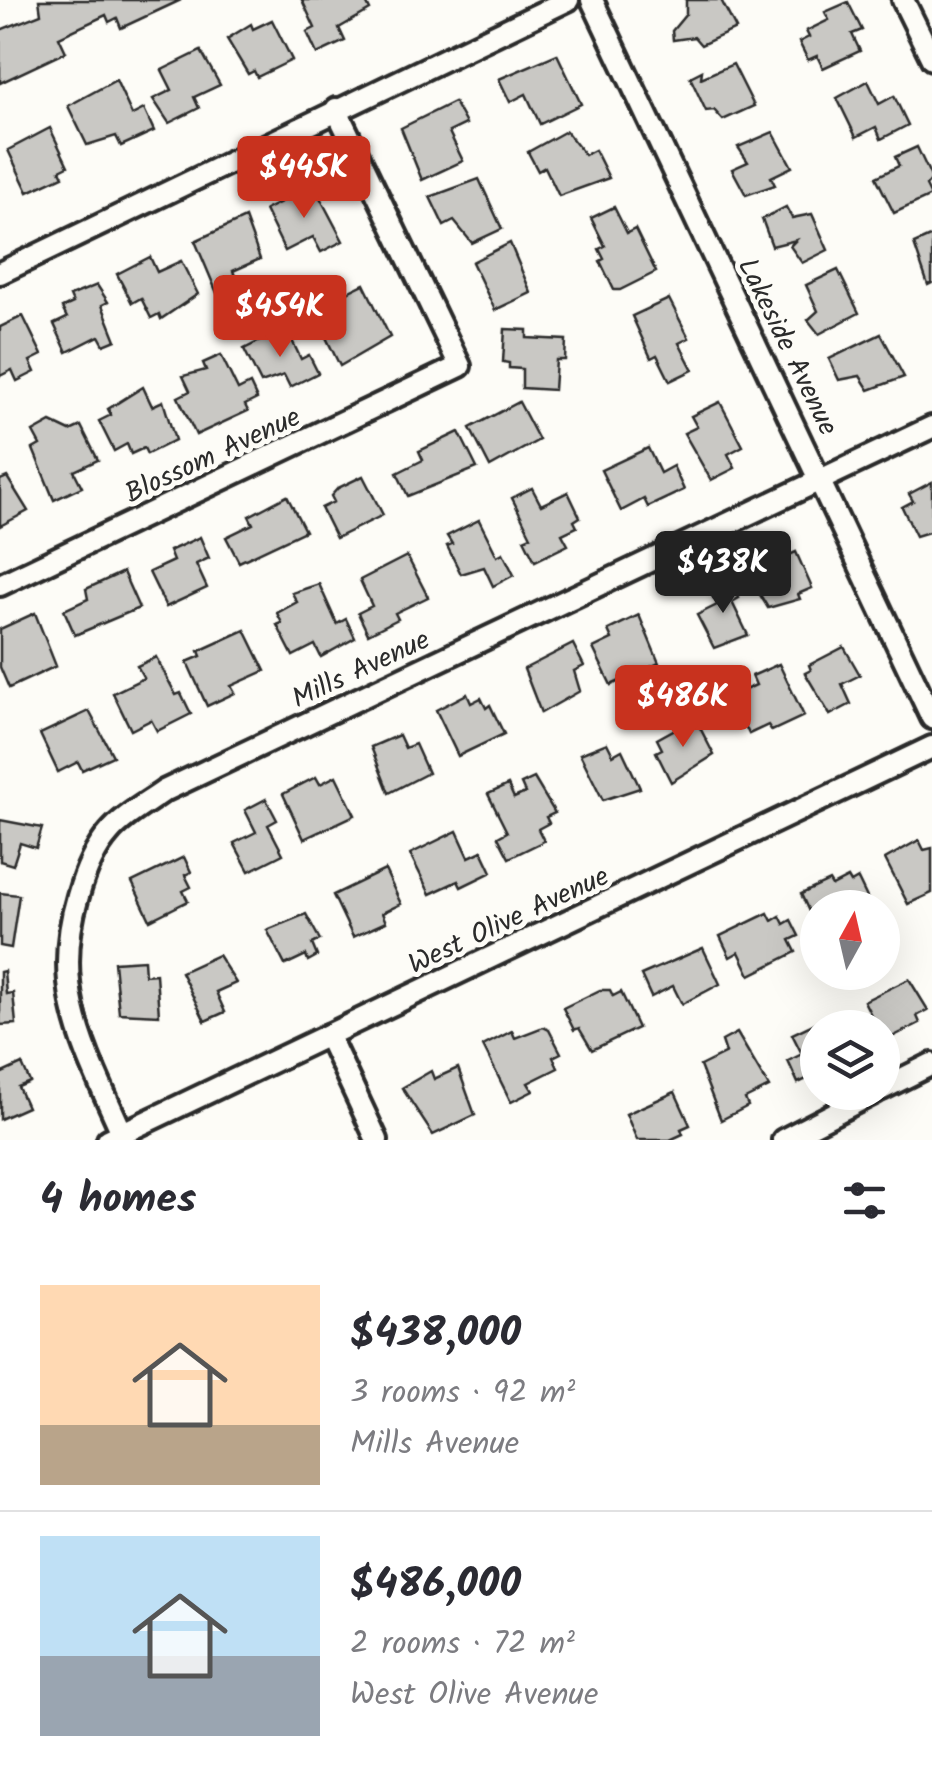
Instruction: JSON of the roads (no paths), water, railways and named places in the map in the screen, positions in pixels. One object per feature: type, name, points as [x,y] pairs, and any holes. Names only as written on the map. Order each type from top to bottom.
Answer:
[{"type":"street","points":[[0,272],[568,0]]},
{"type":"street","name":"Lakeside Avenue","points":[[592,0],[932,718]]},
{"type":"street","points":[[904,0],[932,59]]},
{"type":"street","name":"Blossom Avenue","points":[[0,585],[460,366],[336,109]]},
{"type":"street","name":"Mills Avenue","points":[[115,1136],[76,1030],[66,967],[67,938],[81,885],[109,832],[164,791],[932,427]]},
{"type":"street","name":"West Olive Avenue","points":[[115,1136],[932,747]]},
{"type":"street","points":[[328,1035],[376,1138]]},
{"type":"street","points":[[900,1080],[932,1064]]},
{"type":"street","points":[[782,1140],[841,1110]]}]
